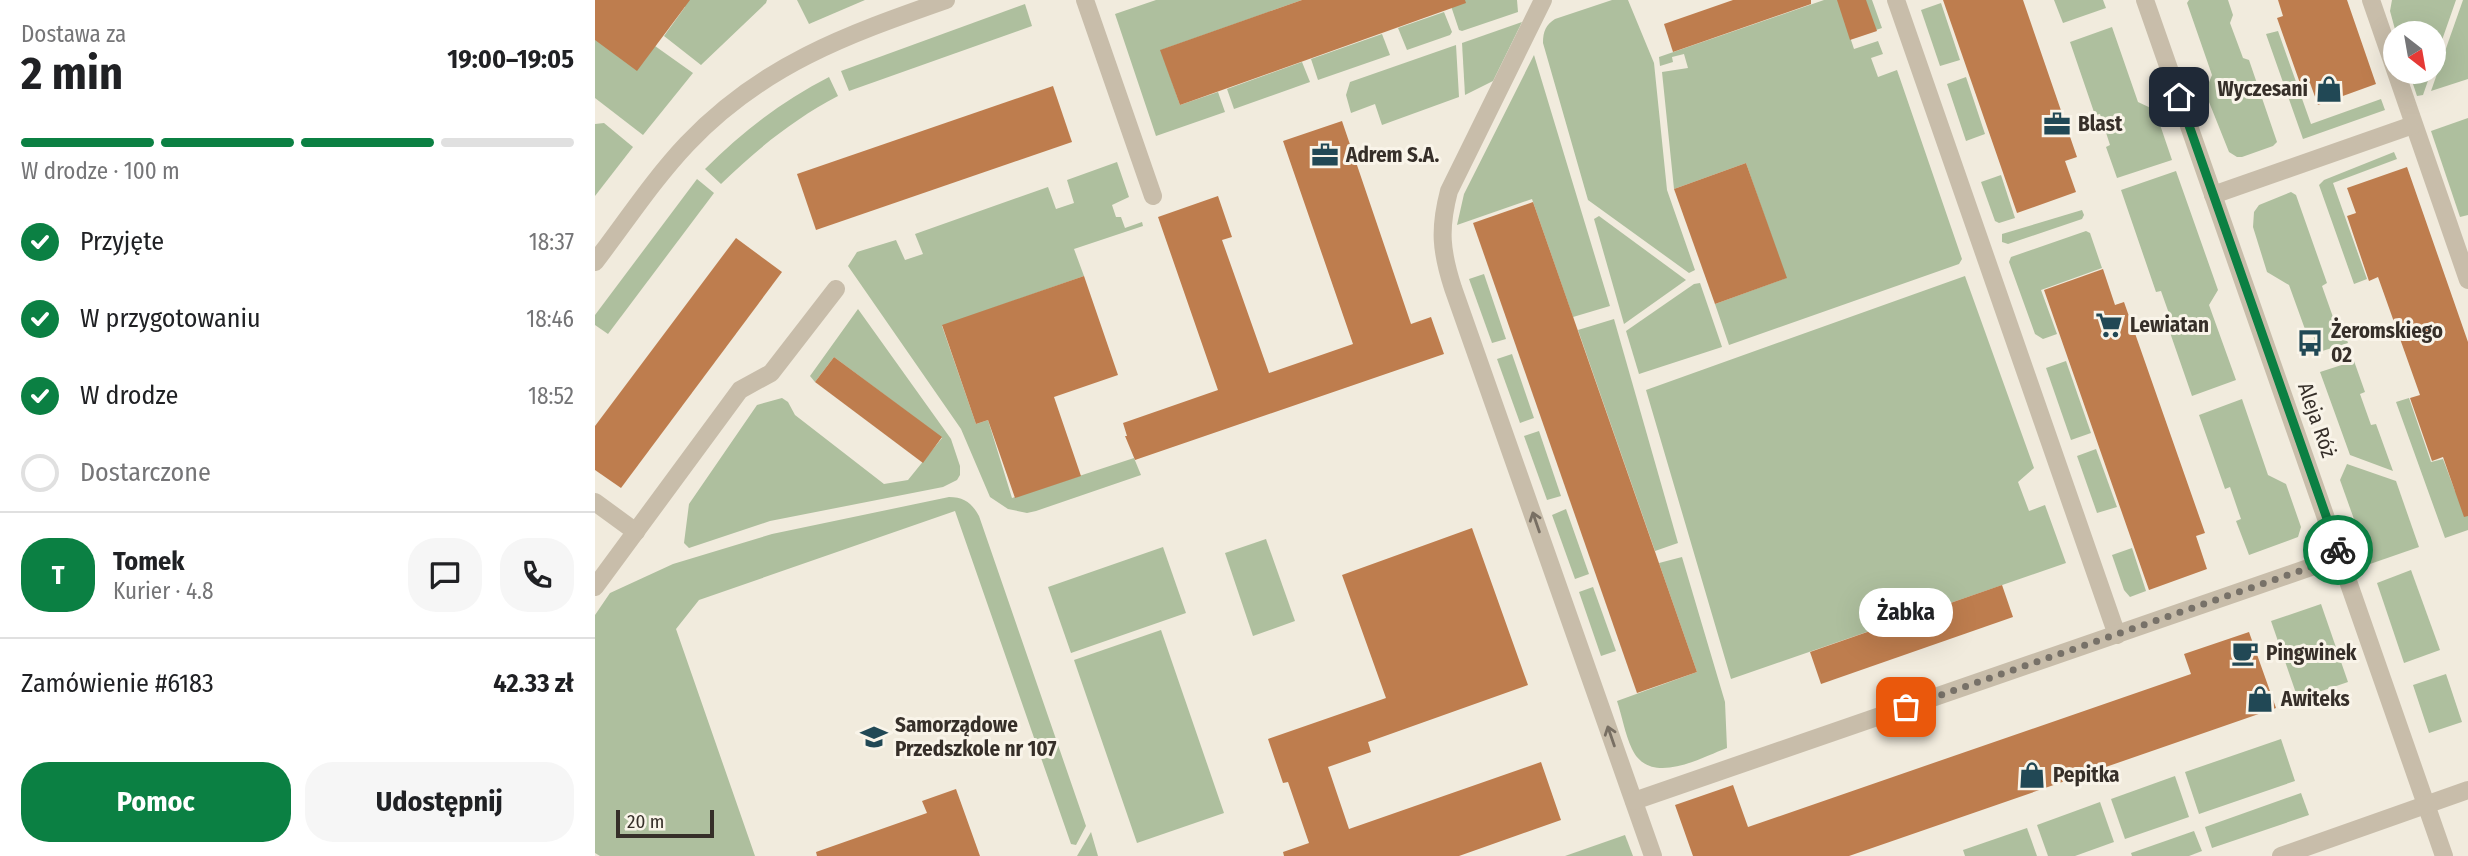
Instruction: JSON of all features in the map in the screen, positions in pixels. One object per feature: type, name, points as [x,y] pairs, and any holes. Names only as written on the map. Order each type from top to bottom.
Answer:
[{"type":"street","points":[[595,262],[686,145],[740,96],[796,59],[833,41],[946,0]]},
{"type":"street","points":[[1085,0],[1153,196]]},
{"type":"street","points":[[1543,0],[1448,191],[1441,235],[1445,264],[1453,288],[1653,856]]},
{"type":"street","points":[[1896,0],[2117,635]]},
{"type":"street","name":"Aleja Róż","points":[[2145,0],[2444,856]]},
{"type":"street","points":[[2371,0],[2468,280]]},
{"type":"street","points":[[2213,195],[2413,125]]},
{"type":"street","points":[[595,587],[740,390],[771,373],[836,289]]},
{"type":"street","points":[[595,502],[636,532]]},
{"type":"street","points":[[1634,801],[2340,557]]},
{"type":"street","points":[[2281,856],[2468,790]]},
{"type":"green space","points":[[676,0],[767,0],[701,65],[664,36],[685,7]]},
{"type":"green space","points":[[797,0],[865,0],[809,24]]},
{"type":"green space","points":[[1156,0],[1302,0],[1161,50],[1180,105],[1218,92],[1225,112],[1156,136],[1115,14]]},
{"type":"green space","points":[[1449,0],[1517,0],[1518,12],[1462,31],[1459,30]]},
{"type":"green space","points":[[1612,0],[1628,0],[1654,63],[1667,190],[1695,270],[1689,273],[1588,200],[1543,43],[1546,29],[1555,19]]},
{"type":"green space","points":[[1824,0],[1872,0],[1882,28],[1876,30],[1845,22],[1854,49],[1878,41],[1883,54],[1871,58],[1878,77],[1897,70],[1962,259],[1959,264],[1729,345],[1715,304],[1786,278],[1746,163],[1674,189],[1662,72],[1688,68],[1684,54],[1672,57],[1673,62],[1660,66],[1659,57]]},
{"type":"green space","points":[[2054,0],[2103,0],[2106,8],[2063,23]]},
{"type":"green space","points":[[2189,0],[2228,0],[2233,15],[2230,23],[2243,58],[2249,60],[2277,142],[2273,146],[2242,157],[2229,152],[2205,92],[2212,75],[2187,3]]},
{"type":"green space","points":[[2392,0],[2456,0],[2447,26],[2447,21],[2393,21],[2390,11]]},
{"type":"green space","points":[[2463,0],[2468,0],[2468,79],[2431,91],[2433,84],[2447,84],[2447,46]]},
{"type":"green space","points":[[1941,3],[1960,60],[1940,66],[1921,10]]},
{"type":"green space","points":[[1025,4],[1032,26],[849,91],[841,71]]},
{"type":"green space","points":[[1444,12],[1452,32],[1450,35],[1407,50],[1398,28]]},
{"type":"green space","points":[[1522,22],[1493,81],[1465,95],[1462,43]]},
{"type":"green space","points":[[2112,27],[2138,102],[2155,110],[2172,160],[2117,178],[2106,147],[2110,145],[2100,114],[2095,115],[2070,42]]},
{"type":"green space","points":[[2278,31],[2311,124],[2381,99],[2385,110],[2303,139],[2266,34]]},
{"type":"green space","points":[[1382,34],[1390,55],[1318,80],[1311,59]]},
{"type":"green space","points":[[595,40],[655,46],[693,73],[643,135],[595,98]]},
{"type":"green space","points":[[1456,45],[1459,97],[1382,125],[1375,104],[1351,113],[1346,95],[1350,82]]},
{"type":"green space","points":[[1534,55],[1610,306],[1573,317],[1532,199],[1457,225],[1464,194]]},
{"type":"green space","points":[[1302,62],[1310,82],[1234,109],[1227,89]]},
{"type":"green space","points":[[829,77],[838,96],[777,135],[721,184],[705,169],[763,118]]},
{"type":"green space","points":[[1966,77],[1985,134],[1966,141],[1947,84]]},
{"type":"green space","points":[[2413,84],[2427,84],[2423,95],[2417,96]]},
{"type":"green space","points":[[2468,118],[2468,215],[2460,217],[2431,131]]},
{"type":"green space","points":[[604,123],[633,147],[595,196],[595,124]]},
{"type":"green space","points":[[2394,152],[2397,159],[2333,183],[2367,279],[2354,284],[2319,185],[2324,180]]},
{"type":"green space","points":[[1117,162],[1129,197],[1112,205],[1116,217],[1121,217],[1125,228],[1142,222],[1143,226],[1074,249],[1084,276],[942,326],[976,424],[988,420],[1012,498],[1134,458],[1141,475],[1036,511],[1027,513],[1008,509],[990,497],[961,429],[848,266],[857,252],[896,240],[905,260],[923,254],[915,234],[1048,187],[1056,209],[1074,203],[1067,180]]},
{"type":"green space","points":[[2176,171],[2218,290],[2209,305],[2236,380],[2192,396],[2167,324],[2172,322],[2161,291],[2156,292],[2121,190]]},
{"type":"green space","points":[[2001,175],[2015,218],[1999,223],[1995,221],[1981,182]]},
{"type":"green space","points":[[697,179],[714,193],[608,334],[595,325],[595,315]]},
{"type":"green space","points":[[2291,192],[2296,195],[2327,283],[2322,286],[2333,317],[2338,316],[2348,343],[2319,352],[2311,330],[2306,332],[2289,285],[2267,272],[2253,227],[2254,212],[2259,205]]},
{"type":"green space","points":[[2082,210],[2082,219],[2008,244],[2002,242],[2002,234]]},
{"type":"green space","points":[[1599,216],[1686,280],[1624,324],[1594,219]]},
{"type":"green space","points":[[2086,231],[2090,233],[2102,268],[2041,290],[2057,334],[2043,339],[2035,334],[2009,262],[2011,257]]},
{"type":"green space","points":[[1484,274],[1506,339],[1492,343],[1469,279]]},
{"type":"green space","points":[[1965,276],[2034,468],[2018,482],[2029,511],[2045,505],[2066,563],[1731,679],[1646,390]]},
{"type":"green space","points":[[1700,283],[1722,347],[1639,374],[1626,331],[1694,284]]},
{"type":"green space","points":[[858,309],[951,439],[960,466],[957,480],[943,487],[770,521],[689,548],[684,543],[689,504],[757,405],[782,398],[788,402],[795,415],[884,484],[908,480],[942,438],[834,357],[815,382],[810,376]]},
{"type":"green space","points":[[1614,319],[1678,543],[1655,551],[1578,330]]},
{"type":"green space","points":[[1512,354],[1534,418],[1520,423],[1497,359]]},
{"type":"green space","points":[[2066,361],[2091,433],[2071,440],[2046,368]]},
{"type":"green space","points":[[2354,361],[2365,392],[2360,394],[2371,425],[2376,424],[2393,471],[2350,455],[2320,372]]},
{"type":"green space","points":[[2409,398],[2431,462],[2443,459],[2455,491],[2468,487],[2468,530],[2445,538],[2396,402]]},
{"type":"green space","points":[[2242,399],[2268,475],[2286,484],[2301,527],[2298,537],[2249,555],[2236,521],[2241,519],[2230,487],[2225,489],[2199,415]]},
{"type":"green space","points":[[1539,431],[1561,496],[1547,500],[1524,436]]},
{"type":"green space","points":[[2096,449],[2117,507],[2097,513],[2077,456]]},
{"type":"green space","points":[[2347,464],[2396,481],[2419,547],[2370,564],[2340,480]]},
{"type":"green space","points":[[949,497],[967,502],[979,516],[1086,826],[1076,845],[1071,844],[955,511],[699,600],[676,629],[755,856],[600,856],[595,853],[595,615],[610,593],[673,564],[772,534]]},
{"type":"green space","points":[[1566,509],[1589,574],[1575,579],[1552,515]]},
{"type":"green space","points":[[1266,539],[1295,621],[1253,636],[1225,553]]},
{"type":"green space","points":[[1163,547],[1186,613],[1071,653],[1048,587]]},
{"type":"green space","points":[[2132,548],[2146,591],[2130,597],[2124,590],[2112,555]]},
{"type":"green space","points":[[1682,557],[1725,702],[1727,748],[1690,763],[1663,768],[1640,760],[1632,749],[1617,701],[1697,672],[1659,563]]},
{"type":"green space","points":[[2411,570],[2440,650],[2404,663],[2377,583]]},
{"type":"green space","points":[[1593,587],[1616,651],[1601,656],[1579,592]]},
{"type":"green space","points":[[2321,604],[2348,682],[2298,699],[2271,621]]},
{"type":"green space","points":[[1161,630],[1224,813],[1137,843],[1074,660]]},
{"type":"green space","points":[[2446,674],[2462,722],[2429,733],[2413,685]]},
{"type":"green space","points":[[2281,739],[2295,781],[2199,814],[2185,772]]},
{"type":"green space","points":[[2175,776],[2189,817],[2125,839],[2111,799]]},
{"type":"green space","points":[[2301,793],[2309,815],[2212,848],[2205,827]]},
{"type":"green space","points":[[2100,802],[2114,842],[2075,856],[2048,856],[2037,825]]},
{"type":"green space","points":[[2027,828],[2037,856],[1965,856],[1963,850]]},
{"type":"green space","points":[[2194,831],[2202,851],[2189,856],[2132,856],[2131,853]]},
{"type":"green space","points":[[1091,832],[1098,856],[1077,856]]},
{"type":"green space","points":[[1625,835],[1633,856],[1565,856]]},
{"type":"building","points":[[595,0],[690,0],[637,71],[595,40]]},
{"type":"building","points":[[1302,0],[1465,0],[1466,3],[1180,105],[1160,50]]},
{"type":"building","points":[[1733,0],[1811,0],[1811,4],[1673,52],[1664,24]]},
{"type":"building","points":[[1837,0],[1866,0],[1877,31],[1850,40]]},
{"type":"building","points":[[1943,0],[2023,0],[2077,157],[2065,161],[2076,192],[2017,213]]},
{"type":"building","points":[[2278,0],[2347,0],[2376,84],[2318,105],[2310,83],[2301,86],[2277,18],[2283,16]]},
{"type":"building","points":[[1053,86],[1072,142],[816,230],[797,174]]},
{"type":"building","points":[[1342,121],[1411,324],[1431,317],[1444,354],[1135,460],[1125,436],[1123,423],[1218,390],[1158,217],[1218,196],[1232,237],[1222,240],[1269,373],[1353,344],[1283,141]]},
{"type":"building","points":[[1746,163],[1787,278],[1715,304],[1674,189]]},
{"type":"building","points":[[2407,167],[2468,342],[2468,516],[2464,517],[2443,457],[2432,461],[2410,398],[2420,395],[2378,277],[2369,281],[2347,216],[2356,213],[2347,188]]},
{"type":"building","points":[[1533,202],[1697,672],[1637,693],[1473,223]]},
{"type":"building","points":[[736,238],[782,272],[621,488],[595,470],[595,426]]},
{"type":"building","points":[[2103,269],[2115,305],[2124,302],[2205,533],[2196,536],[2207,569],[2149,590],[2044,290]]},
{"type":"building","points":[[1084,276],[1118,375],[1054,397],[1081,476],[1015,498],[988,420],[976,424],[942,325]]},
{"type":"building","points":[[834,357],[942,437],[923,463],[815,382]]},
{"type":"building","points":[[1472,528],[1528,685],[1368,742],[1371,752],[1328,767],[1349,829],[1541,762],[1561,820],[1459,856],[1284,856],[1283,852],[1309,843],[1288,782],[1283,783],[1268,739],[1386,698],[1342,575]]},
{"type":"building","points":[[2002,585],[2013,617],[1821,684],[1810,652]]},
{"type":"building","points":[[2249,632],[2276,708],[1849,856],[1693,856],[1675,805],[1733,785],[1748,827],[2191,674],[2184,654]]},
{"type":"building","points":[[956,789],[980,856],[817,856],[816,852],[927,813],[922,801]]},
{"type":"way so far","points":[[1906,707],[2340,557],[2338,550]]},
{"type":"place","name":"Wyczesani","points":[[2329,89]]},
{"type":"place","name":"Blast","points":[[2057,124]]},
{"type":"place","name":"Adrem S.A.","points":[[1325,155]]},
{"type":"place","name":"Lewiatan","points":[[2109,325]]},
{"type":"place","name":"Żeromskiego 02","points":[[2310,343]]},
{"type":"place","name":"Pingwinek","points":[[2245,653]]},
{"type":"place","name":"Awiteks","points":[[2260,699]]},
{"type":"place","name":"Żabka","points":[[1906,707]]},
{"type":"place","name":"Samorządowe Przedszkole nr 107","points":[[874,737]]},
{"type":"place","name":"Pepitka","points":[[2032,775]]},
{"type":"route","points":[[2179,97],[2338,550]]}]
